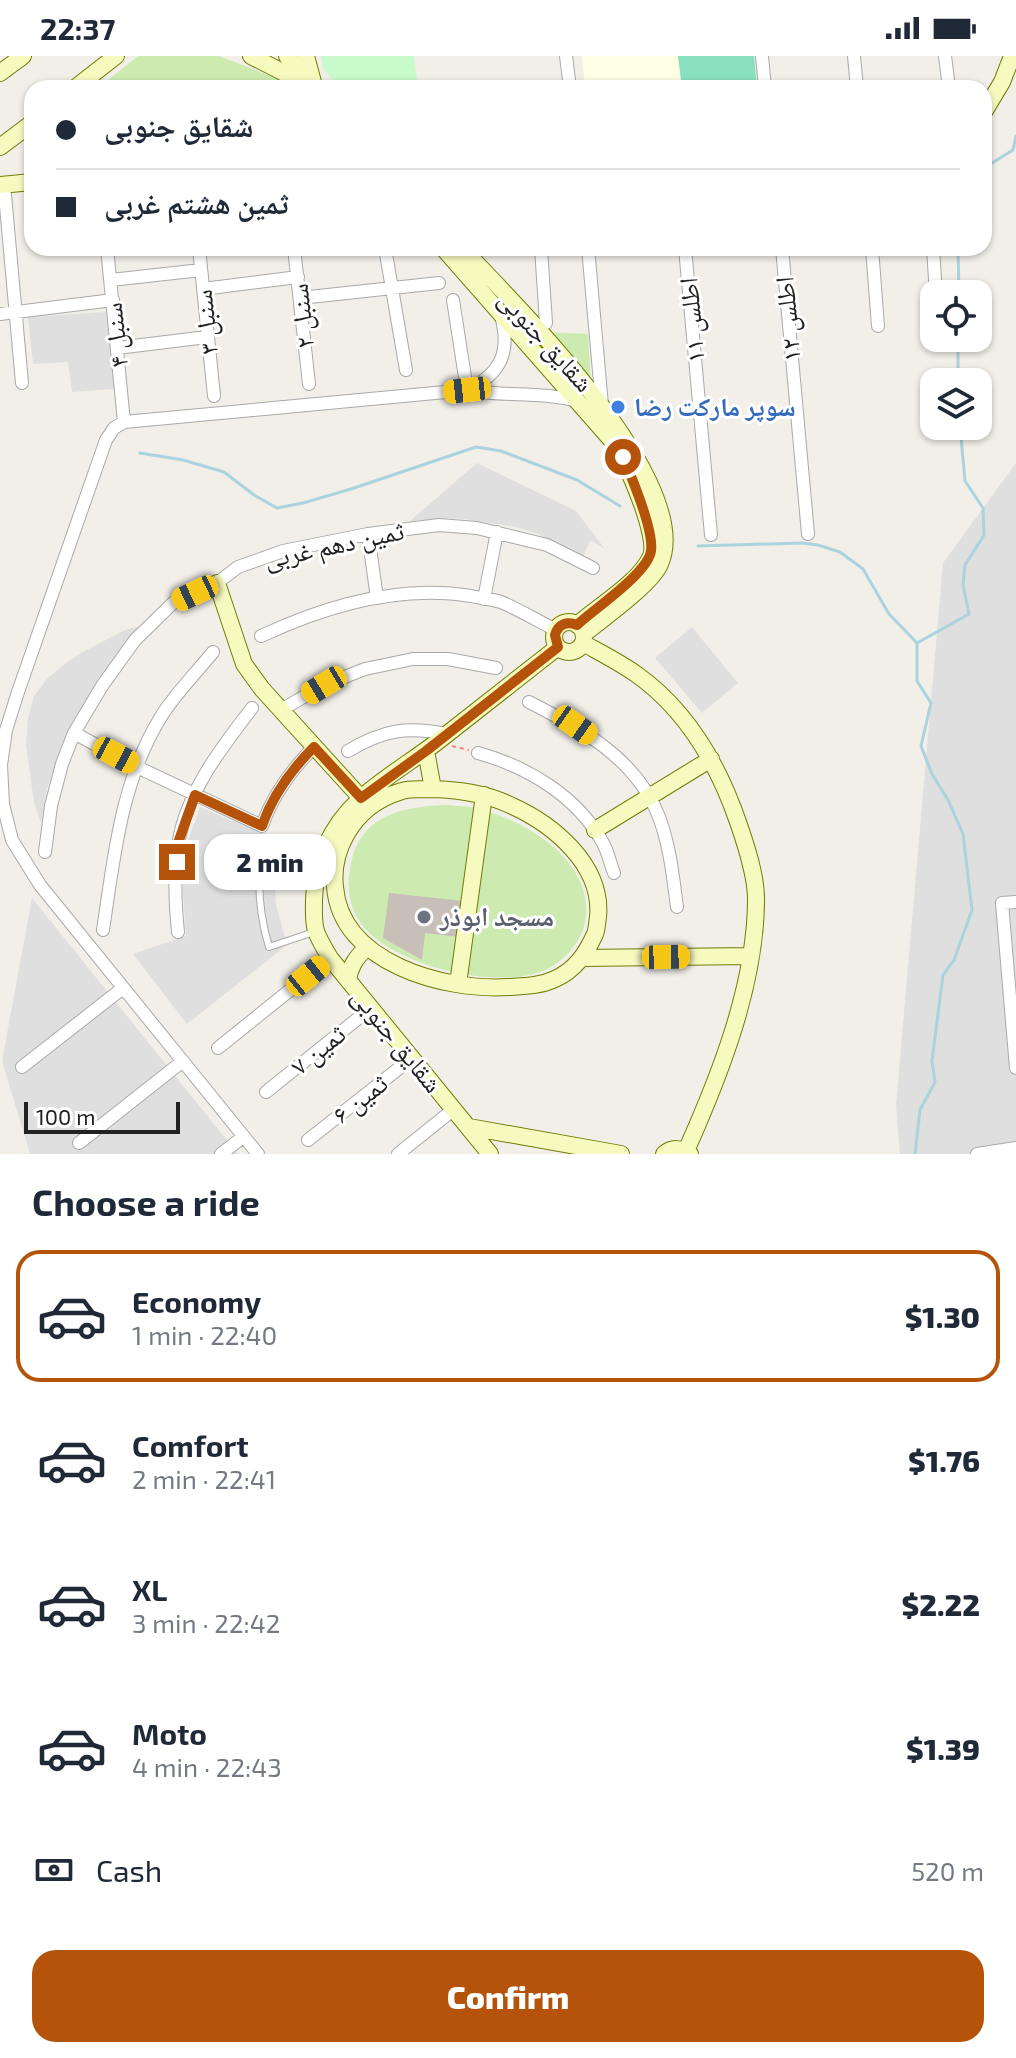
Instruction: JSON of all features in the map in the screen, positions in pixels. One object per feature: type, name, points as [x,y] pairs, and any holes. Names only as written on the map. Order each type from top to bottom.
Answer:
[{"type":"street","points":[[0,73],[23,56]]},
{"type":"street","points":[[251,56],[298,80]]},
{"type":"street","points":[[287,56],[307,80]]},
{"type":"street","points":[[306,56],[312,80]]},
{"type":"street","points":[[566,56],[569,80]]},
{"type":"street","points":[[762,56],[764,80]]},
{"type":"street","points":[[854,56],[856,80]]},
{"type":"street","points":[[945,56],[948,80]]},
{"type":"street","points":[[992,99],[1012,56]]},
{"type":"street","points":[[85,80],[115,57]]},
{"type":"street","points":[[1002,82],[1016,66]]},
{"type":"street","points":[[0,147],[24,129]]},
{"type":"street","points":[[22,383],[2,185],[24,183]]},
{"type":"street","name":"سنبل ۴","points":[[108,256],[124,422]]},
{"type":"street","name":"سنبل ۳","points":[[200,256],[214,396]]},
{"type":"street","name":"سنبل ۲","points":[[295,256],[309,384]]},
{"type":"street","points":[[386,256],[406,370]]},
{"type":"street","name":"شقایق جنوبی","points":[[450,256],[614,443],[635,484],[647,522],[651,556],[581,634]]},
{"type":"street","name":"شقایق جنوبی","points":[[469,256],[602,405],[633,451],[653,490],[666,541],[659,568],[634,594],[581,634]]},
{"type":"street","points":[[542,256],[546,323]]},
{"type":"street","points":[[589,256],[602,405]]},
{"type":"street","name":"اطلس ۱۱","points":[[686,256],[711,535]]},
{"type":"street","name":"اطلس ۱۲","points":[[783,256],[808,534]]},
{"type":"street","points":[[873,256],[878,326]]},
{"type":"street","points":[[934,256],[935,280]]},
{"type":"street","points":[[111,280],[201,270]]},
{"type":"street","points":[[203,289],[298,277]]},
{"type":"street","points":[[300,298],[439,283]]},
{"type":"street","points":[[0,314],[113,300]]},
{"type":"street","points":[[453,300],[467,390]]},
{"type":"street","points":[[467,390],[493,373],[502,358],[506,344],[501,315]]},
{"type":"street","points":[[117,348],[207,337]]},
{"type":"street","points":[[258,1154],[40,885],[12,840],[3,804],[1,765],[6,730],[106,440],[114,428],[124,422],[467,390],[555,395],[578,401]]},
{"type":"street","name":"ثمین دهم غربی","points":[[45,852],[51,806],[62,764],[74,733],[102,686],[135,640],[173,603],[217,583],[238,567],[283,551],[368,534],[439,525],[477,528],[547,545],[593,568]]},
{"type":"street","points":[[484,599],[497,532]]},
{"type":"street","points":[[368,534],[377,598]]},
{"type":"street","points":[[217,583],[244,664],[361,798]]},
{"type":"street","points":[[261,636],[347,604],[429,591],[499,601],[557,639],[565,652],[579,649],[581,634]]},
{"type":"street","points":[[557,639],[565,623],[626,667],[675,708],[711,759],[747,845],[757,896],[743,996],[711,1095],[688,1152],[672,1149],[664,1154]]},
{"type":"street","name":"شقایق جنوبی","points":[[490,1154],[330,958],[316,931],[314,894],[325,847],[335,827],[361,798],[437,742],[557,639]]},
{"type":"street","points":[[103,930],[118,829],[147,739],[163,713],[213,652]]},
{"type":"street","points":[[281,710],[324,685],[365,669],[413,659],[448,659],[496,668]]},
{"type":"street","points":[[529,702],[575,725],[610,750],[638,778],[659,815],[669,850],[677,907]]},
{"type":"street","points":[[178,932],[175,906],[178,843],[195,795],[211,764],[252,708]]},
{"type":"street","points":[[348,751],[398,730],[422,729],[437,742],[433,789]]},
{"type":"street","points":[[74,733],[137,767],[262,826],[270,804],[283,783],[314,747]]},
{"type":"street","points":[[478,753],[520,768],[546,783],[582,812],[605,846],[614,873]]},
{"type":"street","points":[[595,830],[711,759]]},
{"type":"street","points":[[404,790],[458,790],[484,795],[531,816],[552,831],[590,872],[599,901],[596,931],[582,958],[554,980],[538,985],[497,988],[429,977],[407,970],[366,948],[343,919],[336,898],[334,876],[339,849],[352,825],[371,806],[404,790]]},
{"type":"street","points":[[458,984],[484,795]]},
{"type":"street","points":[[1016,902],[1002,903],[1013,997],[1016,1068]]},
{"type":"street","points":[[348,980],[350,969],[366,948]]},
{"type":"street","points":[[582,958],[750,956]]},
{"type":"street","points":[[218,1048],[330,958]]},
{"type":"street","points":[[22,1067],[123,988]]},
{"type":"street","name":"ثمین ۷","points":[[266,1092],[371,1008]]},
{"type":"street","name":"ثمین ۶","points":[[308,1140],[412,1058]]},
{"type":"street","points":[[79,1143],[183,1061]]},
{"type":"street","points":[[398,1154],[454,1109]]},
{"type":"street","points":[[469,1127],[621,1154]]},
{"type":"street","points":[[221,1154],[243,1137]]},
{"type":"street","points":[[977,1154],[1016,1148]]},
{"type":"lane","points":[[261,856],[258,892],[269,947],[316,931]]},
{"type":"path","points":[[437,742],[478,753]]},
{"type":"shaded area","points":[[582,56],[678,56],[681,80],[584,80]]},
{"type":"shaded area","points":[[106,312],[114,389],[72,392],[68,362],[33,364],[28,317]]},
{"type":"shaded area","points":[[477,463],[576,511],[605,549],[591,540],[582,558],[538,534],[516,527],[447,518],[410,521]]},
{"type":"shaded area","points":[[1016,463],[1016,1154],[900,1154],[896,1105],[943,563]]},
{"type":"shaded area","points":[[141,626],[111,662],[71,728],[47,789],[41,823],[34,803],[26,745],[34,696],[47,679],[79,654],[125,630]]},
{"type":"shaded area","points":[[692,627],[738,683],[702,713],[655,658]]},
{"type":"shaded area","points":[[200,807],[278,840],[274,873],[276,905],[287,945],[187,1024],[133,954],[186,936],[183,864]]},
{"type":"shaded area","points":[[32,898],[238,1154],[30,1154],[2,1061]]},
{"type":"green space","points":[[138,56],[219,56],[281,80],[108,80]]},
{"type":"green space","points":[[321,56],[414,56],[417,80],[333,80],[323,69]]},
{"type":"green space","points":[[678,56],[754,56],[756,80],[681,80]]},
{"type":"green space","points":[[548,332],[588,334],[591,382]]},
{"type":"green space","points":[[448,805],[478,809],[517,823],[537,834],[569,863],[580,881],[586,901],[585,922],[575,945],[557,963],[543,971],[523,976],[473,976],[421,963],[397,952],[377,940],[362,925],[350,900],[349,882],[353,855],[359,841],[368,829],[391,814],[419,807]]},
{"type":"building","name":"مسجد ابوذر","points":[[389,893],[464,901],[459,937],[425,933],[422,960],[383,938]]},
{"type":"waterway","points":[[992,163],[1013,150],[1016,136]]},
{"type":"waterway","points":[[958,256],[959,280]]},
{"type":"waterway","points":[[958,352],[958,368]]},
{"type":"waterway","points":[[915,1154],[920,1110],[935,1082],[932,1061],[943,975],[954,960],[972,910],[963,834],[921,746],[931,703],[917,681],[917,643],[969,614],[963,585],[965,565],[984,535],[983,508],[965,481],[961,440]]},
{"type":"waterway","points":[[140,453],[183,460],[224,472],[277,508],[351,489],[476,447],[501,451],[577,480],[620,506]]},
{"type":"waterway","points":[[698,546],[802,543],[840,552],[863,569],[889,614],[917,643]]},
{"type":"place","name":"سوپر مارکت رضا","points":[[618,407]]},
{"type":"place","name":"مسجد ابوذر","points":[[424,917]]},
{"type":"route","points":[[177,862],[178,843],[195,795],[262,826],[270,804],[283,783],[314,747],[361,798],[558,647],[555,635],[560,626],[565,623],[577,625],[626,585],[651,556],[647,522],[623,457]]}]
